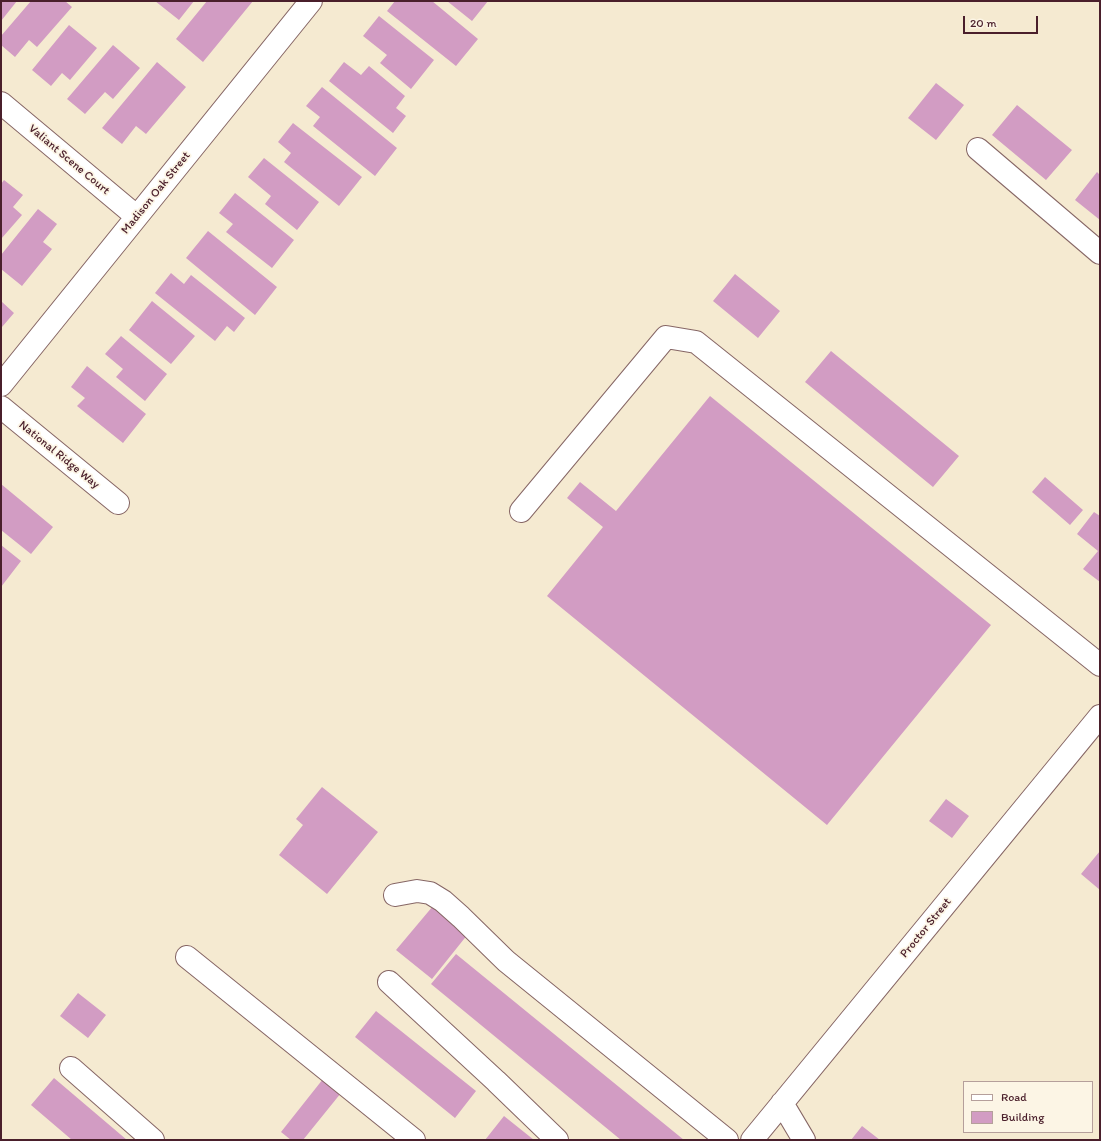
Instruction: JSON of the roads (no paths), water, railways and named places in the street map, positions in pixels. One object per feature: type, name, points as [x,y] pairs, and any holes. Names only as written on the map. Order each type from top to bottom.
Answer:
[{"type":"street","name":"Madison Oak Street","points":[[1,385],[311,1]]},
{"type":"street","name":"Valiant Scene Court","points":[[1,103],[136,216]]},
{"type":"street","points":[[978,149],[1100,254]]},
{"type":"street","points":[[520,510],[666,337],[696,342],[1100,665]]},
{"type":"street","name":"National Ridge Way","points":[[1,407],[118,503]]},
{"type":"street","name":"Proctor Street","points":[[752,1140],[1100,716]]},
{"type":"street","points":[[395,895],[417,891],[430,893],[443,902],[461,917],[506,961],[727,1140]]},
{"type":"street","points":[[187,957],[414,1140]]},
{"type":"street","points":[[389,982],[557,1140]]},
{"type":"street","points":[[70,1068],[153,1140]]},
{"type":"street","points":[[782,1104],[804,1140]]}]
